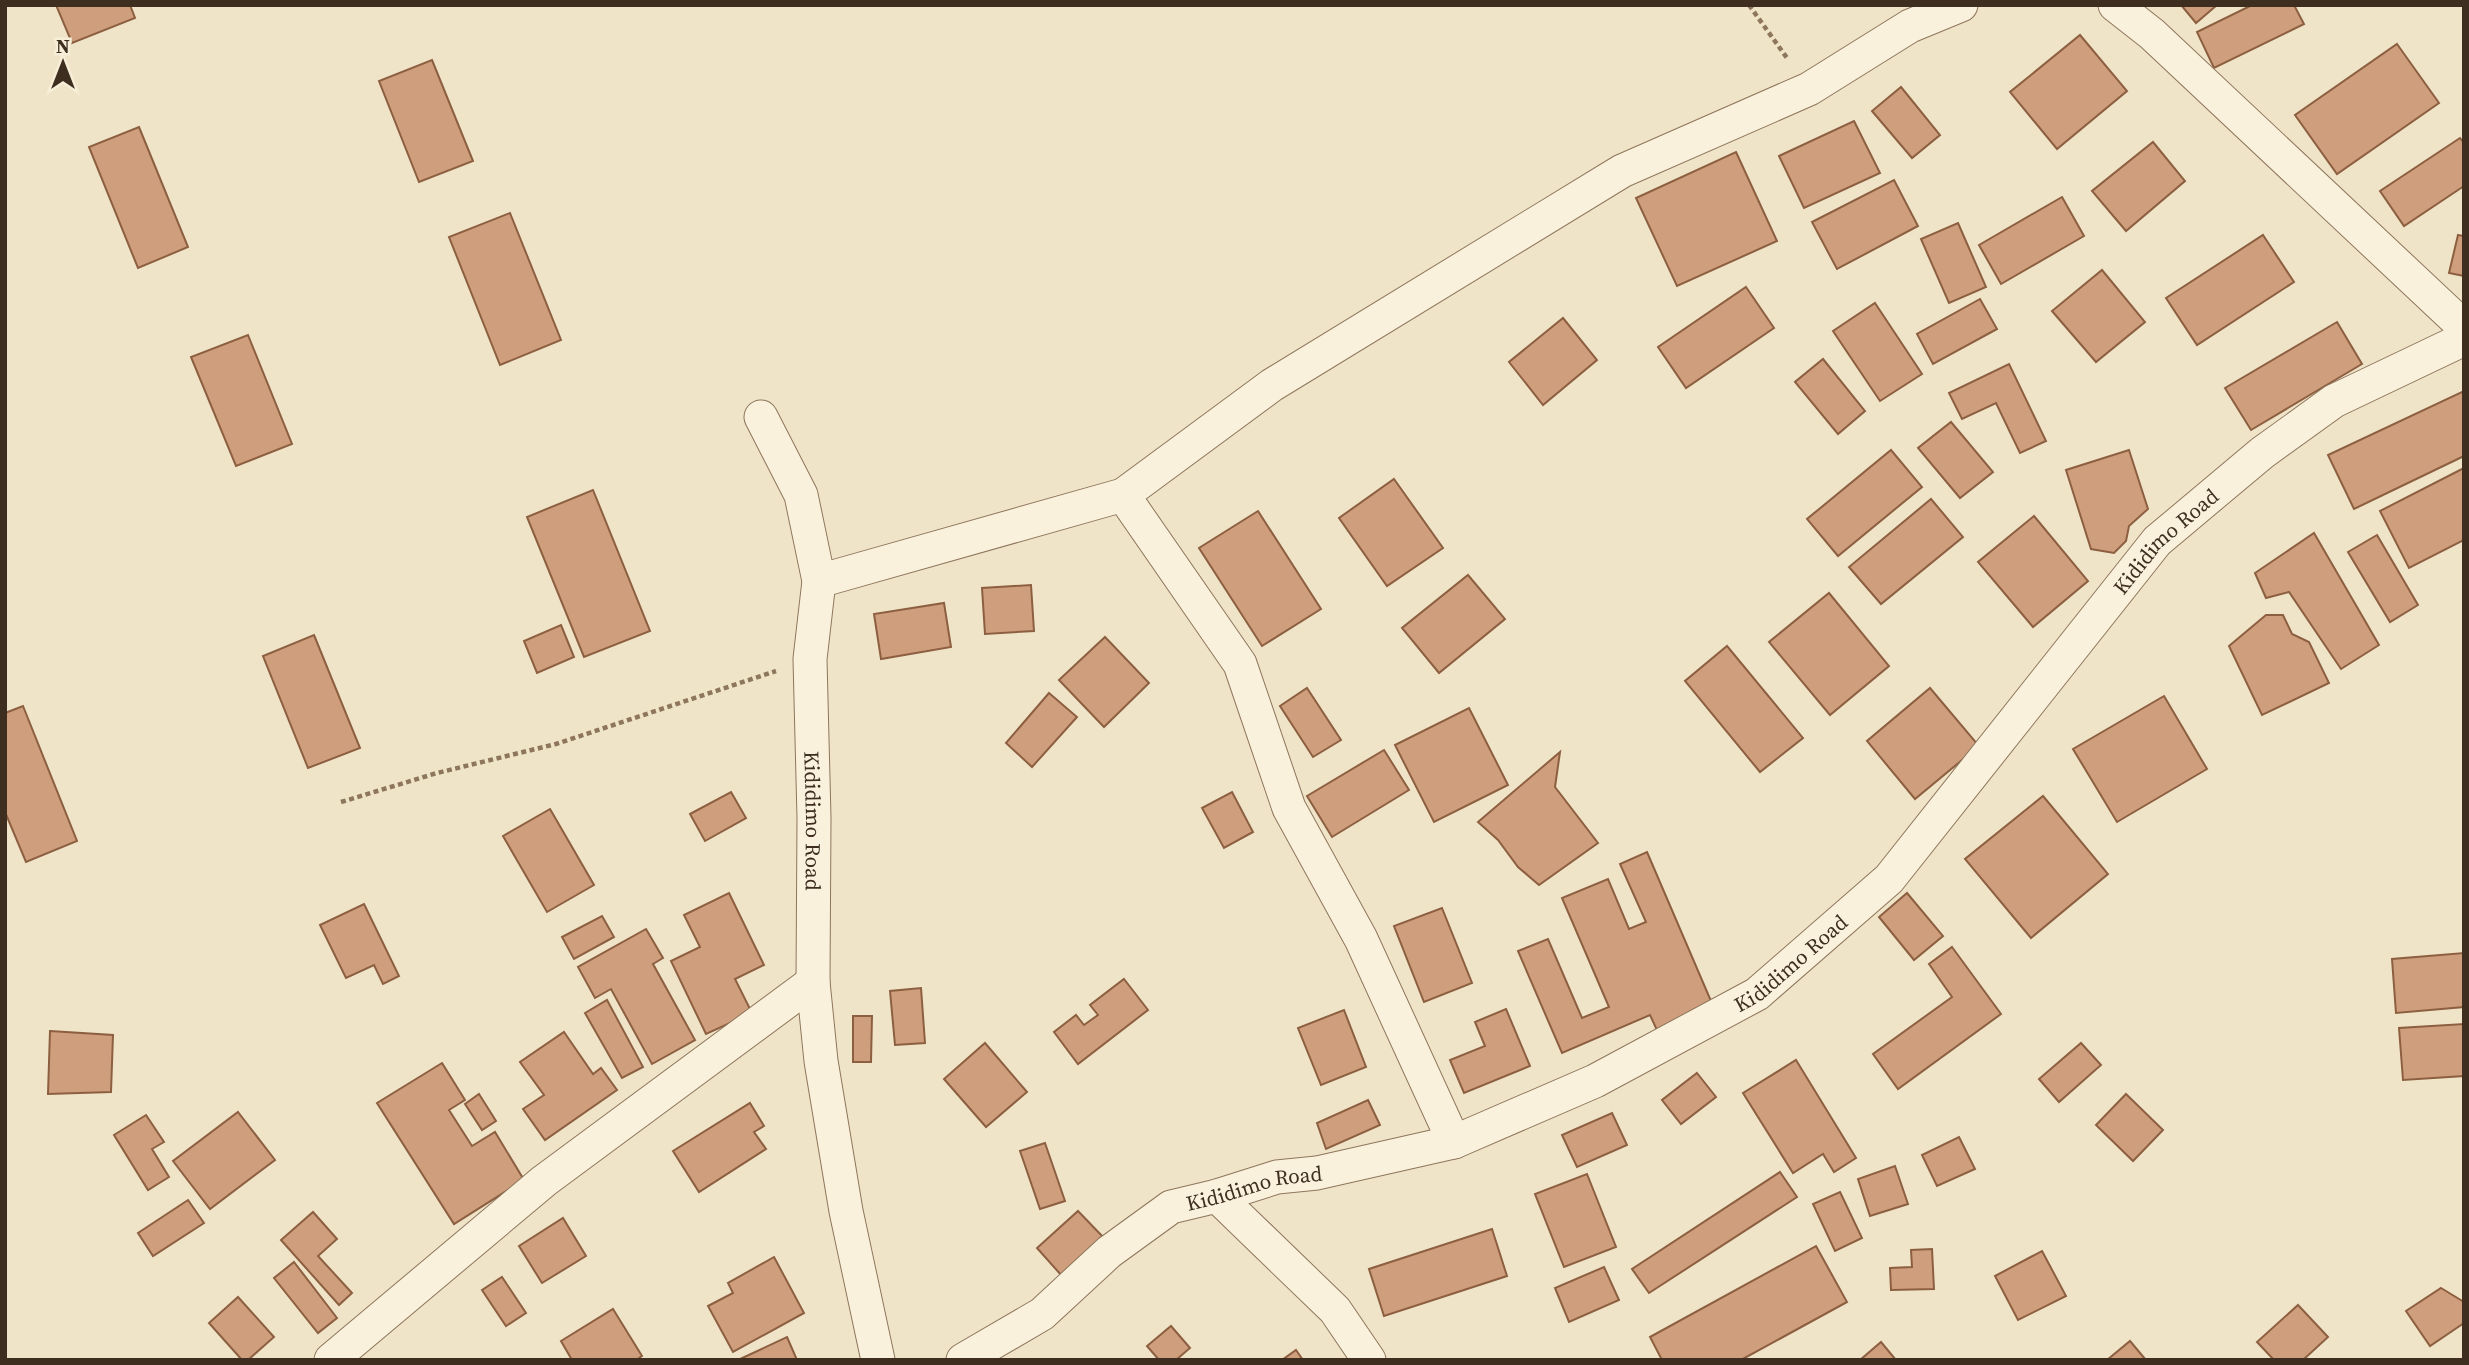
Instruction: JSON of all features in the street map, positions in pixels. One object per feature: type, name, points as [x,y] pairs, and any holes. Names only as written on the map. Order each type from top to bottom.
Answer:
[{"type":"street","points":[[819,581],[1123,495],[1272,385],[1622,171],[1809,89],[1910,26],[1961,5]]},
{"type":"street","points":[[2115,5],[2152,34],[2464,327]]},
{"type":"street","name":"Kididimo Road","points":[[964,1360],[1042,1314],[1109,1252],[1171,1207],[1277,1177],[1317,1173],[1454,1142],[1595,1081],[1757,994],[1889,879],[2157,541],[2262,453],[2334,401],[2464,339]]},
{"type":"street","name":"Kididimo Road","points":[[761,417],[801,495],[819,581],[810,659],[814,818],[813,982],[821,1061],[846,1211],[878,1360]]},
{"type":"street","points":[[1123,495],[1240,664],[1289,808],[1361,939],[1454,1142]]},
{"type":"street","points":[[331,1360],[544,1181],[813,982]]},
{"type":"street","points":[[1217,1196],[1335,1310],[1369,1360]]},
{"type":"path","points":[[1749,5],[1809,89]]},
{"type":"path","points":[[341,802],[437,772],[556,744],[810,659]]},
{"type":"building","points":[[56,5],[130,5],[135,18],[72,43]]},
{"type":"building","points":[[2181,5],[2217,5],[2196,23]]},
{"type":"building","points":[[2252,5],[2294,5],[2304,24],[2214,68],[2197,32]]},
{"type":"building","points":[[2080,35],[2127,91],[2057,149],[2010,92]]},
{"type":"building","points":[[2397,44],[2439,103],[2337,174],[2295,115]]},
{"type":"building","points":[[432,60],[473,161],[419,182],[379,81]]},
{"type":"building","points":[[1901,87],[1940,135],[1912,158],[1872,111]]},
{"type":"building","points":[[1854,121],[1880,173],[1804,208],[1779,156]]},
{"type":"building","points":[[139,127],[188,247],[138,268],[89,147]]},
{"type":"building","points":[[2460,138],[2464,143],[2464,186],[2404,226],[2380,191]]},
{"type":"building","points":[[2153,142],[2185,181],[2126,231],[2092,191]]},
{"type":"building","points":[[1736,152],[1777,241],[1677,286],[1636,198]]},
{"type":"building","points":[[1894,180],[1918,226],[1837,269],[1812,222]]},
{"type":"building","points":[[2062,197],[2084,236],[2001,284],[1979,245]]},
{"type":"building","points":[[510,213],[561,340],[500,365],[449,237]]},
{"type":"building","points":[[1958,223],[1986,287],[1949,303],[1921,239]]},
{"type":"building","points":[[2263,235],[2294,282],[2197,345],[2166,298]]},
{"type":"building","points":[[2458,235],[2464,236],[2464,276],[2449,273]]},
{"type":"building","points":[[2102,270],[2145,322],[2096,362],[2052,311]]},
{"type":"building","points":[[1746,287],[1774,328],[1686,388],[1658,347]]},
{"type":"building","points":[[1980,299],[1997,329],[1933,364],[1917,334]]},
{"type":"building","points":[[1875,303],[1922,374],[1880,401],[1833,331]]},
{"type":"building","points":[[1563,318],[1597,360],[1543,405],[1509,362]]},
{"type":"building","points":[[2337,322],[2362,364],[2251,430],[2225,388]]},
{"type":"building","points":[[248,335],[292,444],[236,466],[191,357]]},
{"type":"building","points":[[1823,359],[1865,411],[1838,434],[1795,382]]},
{"type":"building","points":[[2009,364],[2046,441],[2020,453],[1996,403],[1962,419],[1949,393]]},
{"type":"building","points":[[2464,391],[2464,456],[2354,509],[2328,455]]},
{"type":"building","points":[[1951,422],[1993,472],[1960,498],[1918,448]]},
{"type":"building","points":[[1891,450],[1922,487],[1838,556],[1807,519]]},
{"type":"building","points":[[2129,450],[2148,509],[2129,526],[2126,541],[2114,553],[2091,549],[2066,470]]},
{"type":"building","points":[[2464,468],[2464,540],[2409,568],[2380,511]]},
{"type":"building","points":[[1394,479],[1443,548],[1387,586],[1339,518]]},
{"type":"building","points":[[593,490],[650,631],[584,657],[527,517]]},
{"type":"building","points":[[1931,499],[1963,537],[1881,604],[1849,567]]},
{"type":"building","points":[[1258,511],[1321,609],[1262,646],[1199,548]]},
{"type":"building","points":[[2034,516],[2088,581],[2033,627],[1978,562]]},
{"type":"building","points":[[2314,533],[2379,645],[2341,669],[2289,592],[2266,598],[2255,573]]},
{"type":"building","points":[[2377,535],[2418,605],[2390,622],[2348,552]]},
{"type":"building","points":[[1468,575],[1505,619],[1439,673],[1402,628]]},
{"type":"building","points":[[1031,585],[1034,631],[985,634],[982,588]]},
{"type":"building","points":[[1829,593],[1889,666],[1830,715],[1769,642]]},
{"type":"building","points":[[944,603],[951,647],[881,659],[874,614]]},
{"type":"building","points":[[2266,615],[2283,615],[2292,634],[2309,642],[2329,683],[2262,715],[2229,646]]},
{"type":"building","points":[[561,625],[574,657],[537,673],[524,641]]},
{"type":"building","points":[[314,635],[360,748],[308,768],[263,656]]},
{"type":"building","points":[[1105,637],[1149,683],[1104,727],[1059,680]]},
{"type":"building","points":[[1727,646],[1803,738],[1760,772],[1685,681]]},
{"type":"building","points":[[1307,688],[1341,740],[1313,757],[1280,706]]},
{"type":"building","points":[[1930,688],[1979,746],[1915,799],[1867,741]]},
{"type":"building","points":[[1049,693],[1077,717],[1032,767],[1006,743]]},
{"type":"building","points":[[2164,696],[2207,769],[2117,822],[2073,749]]},
{"type":"building","points":[[23,706],[77,841],[26,862],[5,812],[5,713]]},
{"type":"building","points":[[1469,708],[1508,785],[1434,822],[1395,745]]},
{"type":"building","points":[[1384,750],[1409,790],[1332,837],[1307,796]]},
{"type":"building","points":[[1560,752],[1555,787],[1598,843],[1539,885],[1518,867],[1498,840],[1478,822]]},
{"type":"building","points":[[731,792],[746,818],[705,841],[690,814]]},
{"type":"building","points":[[1232,792],[1253,832],[1224,848],[1202,808]]},
{"type":"building","points":[[2043,796],[2108,874],[2031,938],[1965,859]]},
{"type":"building","points":[[550,809],[594,885],[547,912],[503,836]]},
{"type":"building","points":[[1647,852],[1717,1015],[1661,1039],[1650,1015],[1562,1053],[1518,951],[1548,939],[1582,1018],[1609,1007],[1562,898],[1608,879],[1629,929],[1646,922],[1620,864]]},
{"type":"building","points":[[729,893],[764,965],[735,979],[752,1013],[706,1034],[671,961],[700,947],[684,915]]},
{"type":"building","points":[[1907,893],[1943,936],[1914,960],[1879,917]]},
{"type":"building","points":[[364,904],[399,976],[383,984],[374,965],[346,978],[320,925]]},
{"type":"building","points":[[1442,908],[1472,983],[1424,1002],[1394,926]]},
{"type":"building","points":[[602,916],[614,937],[574,959],[562,937]]},
{"type":"building","points":[[646,929],[663,958],[653,964],[695,1040],[652,1064],[611,989],[595,998],[578,967]]},
{"type":"building","points":[[1952,947],[2001,1014],[1898,1089],[1873,1054],[1952,997],[1929,964]]},
{"type":"building","points":[[2464,953],[2464,1007],[2396,1013],[2392,959]]},
{"type":"building","points":[[1124,979],[1148,1010],[1078,1064],[1054,1032],[1076,1015],[1084,1025],[1098,1015],[1090,1005]]},
{"type":"building","points":[[921,988],[925,1043],[895,1045],[890,991]]},
{"type":"building","points":[[607,1000],[643,1067],[622,1078],[585,1013]]},
{"type":"building","points":[[1506,1009],[1530,1066],[1464,1093],[1450,1060],[1485,1046],[1475,1022]]},
{"type":"building","points":[[1344,1010],[1366,1067],[1321,1085],[1298,1028]]},
{"type":"building","points":[[853,1016],[872,1016],[871,1062],[853,1062]]},
{"type":"building","points":[[2464,1024],[2464,1076],[2403,1080],[2399,1028]]},
{"type":"building","points":[[50,1031],[113,1035],[111,1092],[48,1094]]},
{"type":"building","points":[[564,1032],[593,1074],[601,1068],[617,1090],[545,1140],[523,1109],[544,1095],[520,1062]]},
{"type":"building","points":[[985,1043],[1027,1092],[986,1127],[944,1079]]},
{"type":"building","points":[[2081,1043],[2101,1065],[2059,1102],[2039,1079]]},
{"type":"building","points":[[1796,1060],[1856,1158],[1834,1172],[1823,1154],[1793,1173],[1743,1093]]},
{"type":"building","points":[[442,1063],[465,1100],[449,1110],[472,1146],[495,1132],[524,1180],[454,1224],[377,1103]]},
{"type":"building","points":[[1697,1073],[1716,1097],[1681,1124],[1662,1100]]},
{"type":"building","points":[[479,1094],[496,1121],[482,1130],[465,1104]]},
{"type":"building","points":[[2126,1094],[2163,1130],[2133,1161],[2096,1125]]},
{"type":"building","points":[[1368,1100],[1380,1125],[1326,1149],[1317,1123]]},
{"type":"building","points":[[750,1103],[764,1126],[754,1132],[766,1149],[699,1192],[673,1151]]},
{"type":"building","points":[[238,1112],[275,1160],[210,1209],[173,1161]]},
{"type":"building","points":[[1612,1113],[1627,1145],[1577,1167],[1562,1135]]},
{"type":"building","points":[[146,1115],[164,1142],[152,1149],[169,1177],[148,1190],[114,1135]]},
{"type":"building","points":[[1959,1137],[1975,1169],[1937,1186],[1922,1155]]},
{"type":"building","points":[[1045,1143],[1065,1201],[1040,1209],[1020,1151]]},
{"type":"building","points":[[1895,1166],[1908,1204],[1870,1216],[1858,1179]]},
{"type":"building","points":[[1780,1172],[1797,1197],[1649,1293],[1632,1269]]},
{"type":"building","points":[[1587,1174],[1616,1247],[1564,1267],[1535,1194]]},
{"type":"building","points":[[1840,1192],[1862,1238],[1835,1251],[1813,1204]]},
{"type":"building","points":[[188,1200],[204,1223],[153,1256],[138,1233]]},
{"type":"building","points":[[1078,1211],[1104,1238],[1062,1276],[1037,1248]]},
{"type":"building","points":[[313,1212],[337,1239],[318,1256],[352,1293],[339,1305],[281,1240]]},
{"type":"building","points":[[563,1218],[586,1256],[542,1283],[519,1246]]},
{"type":"building","points":[[1492,1229],[1507,1276],[1384,1316],[1369,1269]]},
{"type":"building","points":[[1816,1246],[1847,1302],[1741,1360],[1662,1360],[1650,1337]]},
{"type":"building","points":[[1932,1249],[1934,1289],[1891,1290],[1890,1268],[1912,1267],[1911,1250]]},
{"type":"building","points":[[2042,1251],[2066,1296],[2018,1320],[1995,1276]]},
{"type":"building","points":[[774,1257],[804,1313],[733,1352],[708,1306],[733,1293],[728,1283]]},
{"type":"building","points":[[294,1262],[337,1318],[318,1333],[274,1278]]},
{"type":"building","points":[[1604,1267],[1619,1300],[1569,1322],[1555,1288]]},
{"type":"building","points":[[502,1277],[526,1313],[506,1326],[482,1290]]},
{"type":"building","points":[[2441,1288],[2464,1302],[2464,1323],[2430,1346],[2406,1311]]},
{"type":"building","points":[[238,1297],[274,1337],[248,1360],[242,1360],[209,1323]]},
{"type":"building","points":[[2298,1305],[2328,1337],[2303,1360],[2274,1360],[2257,1342]]},
{"type":"building","points":[[613,1309],[642,1356],[636,1360],[572,1360],[561,1341]]},
{"type":"building","points":[[1171,1326],[1190,1348],[1176,1360],[1159,1360],[1147,1346]]},
{"type":"building","points":[[787,1337],[797,1360],[738,1360]]},
{"type":"building","points":[[2130,1341],[2146,1360],[2107,1360]]},
{"type":"building","points":[[1881,1342],[1896,1360],[1860,1360]]},
{"type":"building","points":[[1296,1350],[1303,1360],[1282,1360]]}]
